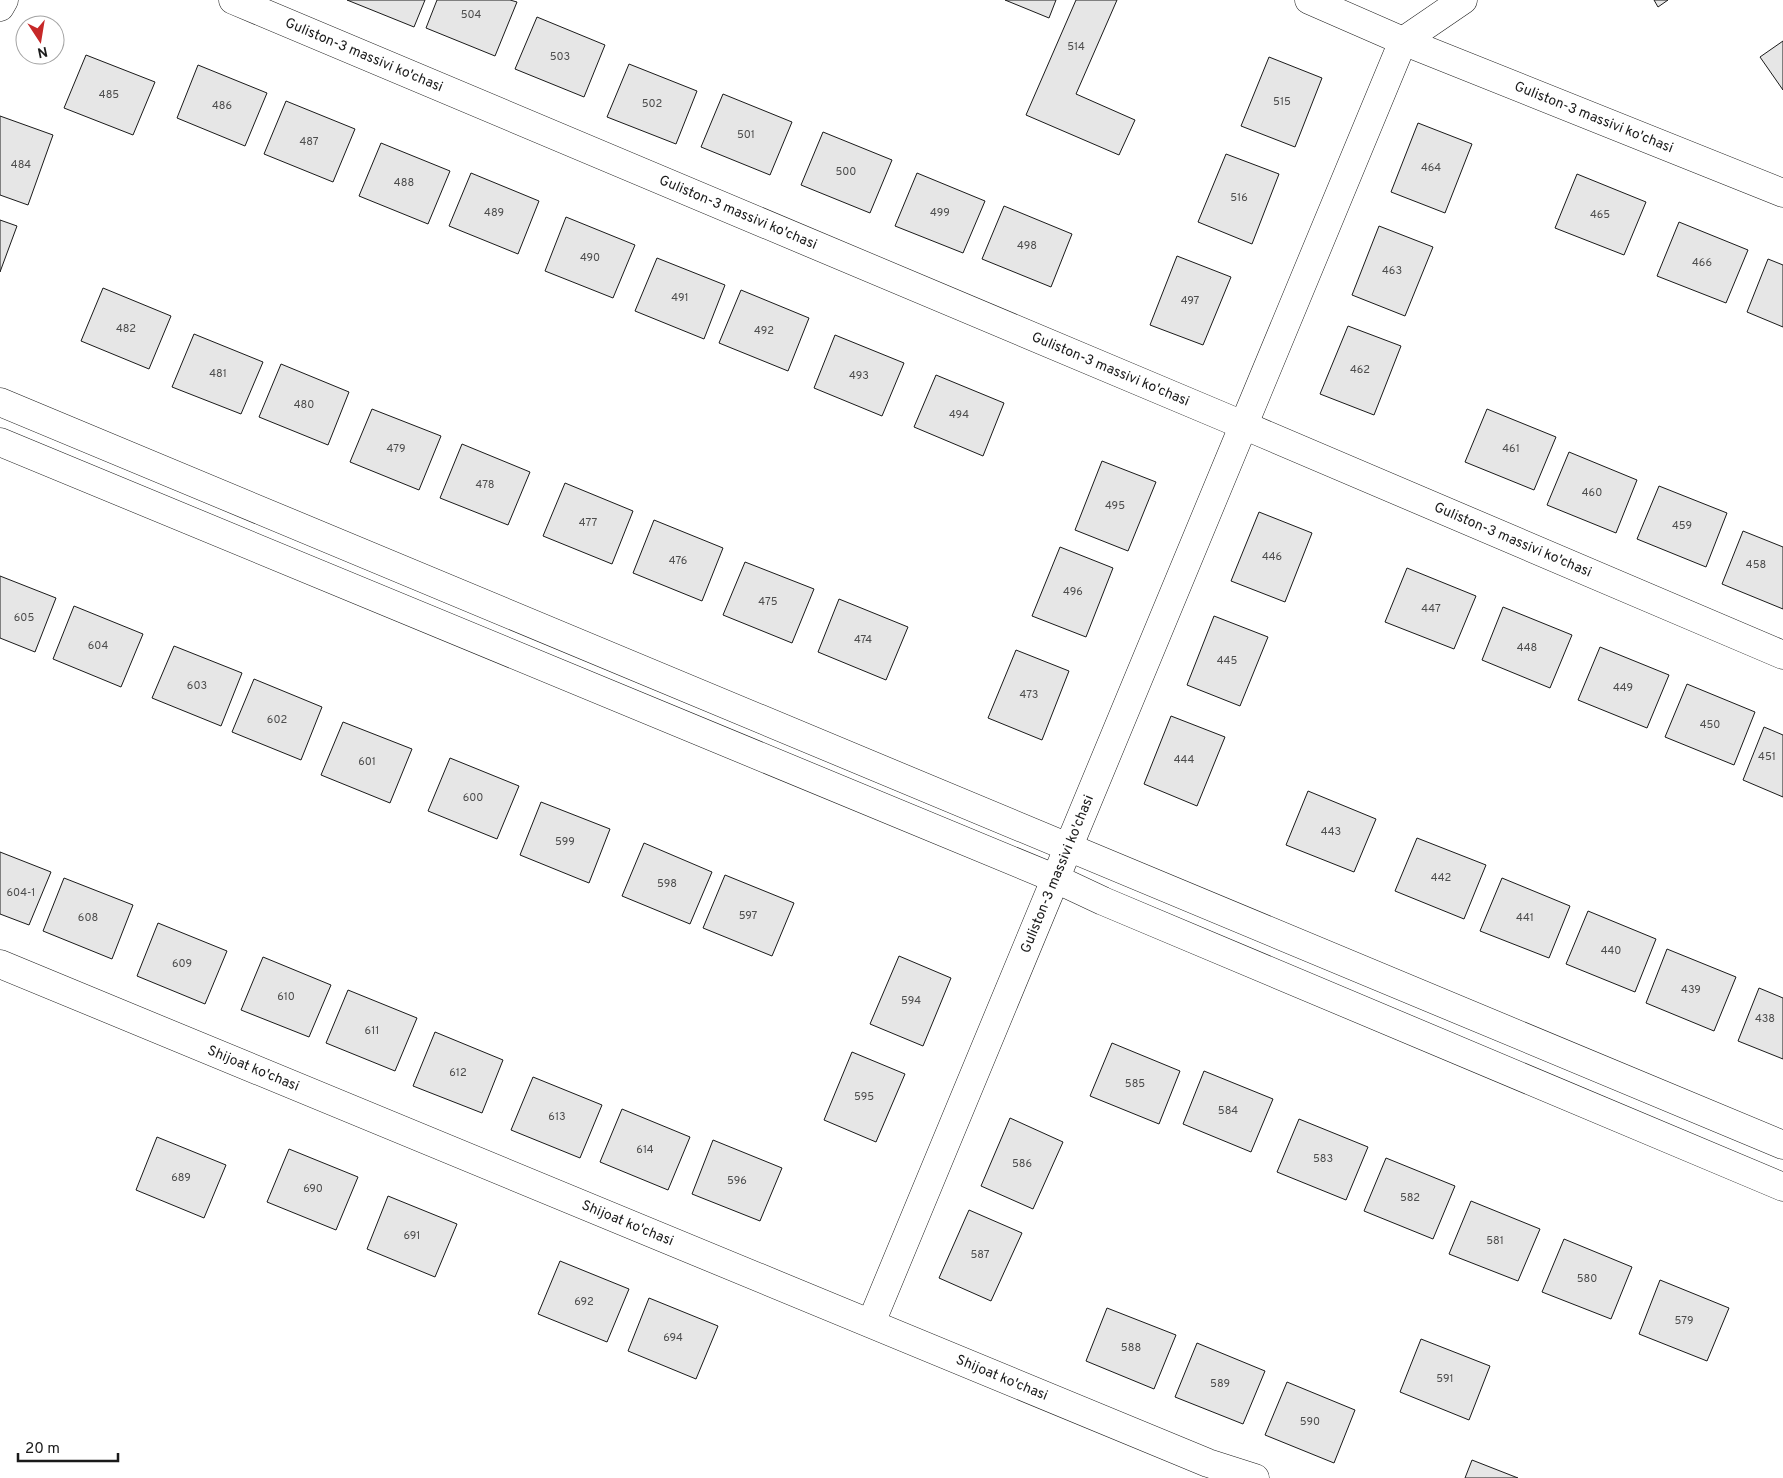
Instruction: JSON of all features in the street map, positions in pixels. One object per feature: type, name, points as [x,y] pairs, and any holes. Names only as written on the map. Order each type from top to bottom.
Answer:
[{"type":"street","points":[[0,7],[4,0]]},
{"type":"street","name":"Guliston-3 massivi ko'chasi","points":[[234,0],[1243,425],[1783,655]]},
{"type":"street","name":"Guliston-3 massivi ko'chasi","points":[[1309,0],[1403,41],[1783,193]]},
{"type":"street","points":[[1403,41],[1463,0]]},
{"type":"street","name":"Guliston-3 massivi ko'chasi","points":[[871,1323],[1054,878],[1403,41]]},
{"type":"street","points":[[0,402],[1783,1145]]},
{"type":"street","points":[[0,442],[1054,878],[1103,901],[1783,1187]]},
{"type":"street","name":"Shijoat ko'chasi","points":[[0,964],[1208,1463],[1255,1478]]},
{"type":"building","points":[[347,0],[425,0],[414,27]]},
{"type":"building","points":[[437,0],[510,0],[517,2],[495,56],[426,28]]},
{"type":"building","points":[[1005,0],[1056,0],[1049,18]]},
{"type":"building","points":[[1076,0],[1117,0],[1076,94],[1135,120],[1119,155],[1026,115]]},
{"type":"building","points":[[1654,0],[1668,0],[1658,7]]},
{"type":"building","points":[[537,17],[605,45],[584,97],[515,69]]},
{"type":"building","points":[[1783,41],[1783,90],[1760,57]]},
{"type":"building","points":[[86,55],[155,82],[133,135],[64,108]]},
{"type":"building","points":[[1269,57],[1322,78],[1295,147],[1241,126]]},
{"type":"building","points":[[629,64],[697,91],[676,144],[607,117]]},
{"type":"building","points":[[198,65],[267,93],[245,146],[177,118]]},
{"type":"building","points":[[723,94],[792,122],[770,175],[701,147]]},
{"type":"building","points":[[286,101],[355,129],[333,182],[264,154]]},
{"type":"building","points":[[0,116],[53,135],[28,205],[0,195]]},
{"type":"building","points":[[1418,123],[1472,144],[1445,213],[1391,192]]},
{"type":"building","points":[[823,132],[892,160],[870,213],[801,185]]},
{"type":"building","points":[[381,143],[450,171],[428,224],[359,196]]},
{"type":"building","points":[[1226,154],[1279,174],[1252,244],[1198,222]]},
{"type":"building","points":[[471,173],[539,201],[518,254],[449,226]]},
{"type":"building","points":[[917,173],[985,201],[963,253],[895,226]]},
{"type":"building","points":[[1577,174],[1646,202],[1624,255],[1555,228]]},
{"type":"building","points":[[1004,206],[1072,234],[1051,287],[982,259]]},
{"type":"building","points":[[566,217],[635,245],[613,298],[545,271]]},
{"type":"building","points":[[0,220],[17,226],[0,272]]},
{"type":"building","points":[[1679,222],[1748,250],[1726,303],[1657,276]]},
{"type":"building","points":[[1379,226],[1433,247],[1405,316],[1352,295]]},
{"type":"building","points":[[1177,256],[1231,277],[1203,345],[1150,325]]},
{"type":"building","points":[[657,258],[725,285],[704,339],[635,311]]},
{"type":"building","points":[[1768,259],[1783,265],[1783,327],[1747,312]]},
{"type":"building","points":[[103,288],[171,316],[149,369],[81,341]]},
{"type":"building","points":[[741,290],[809,318],[788,371],[719,343]]},
{"type":"building","points":[[1348,326],[1401,346],[1374,415],[1320,394]]},
{"type":"building","points":[[194,334],[263,362],[241,414],[172,387]]},
{"type":"building","points":[[835,335],[904,363],[882,416],[814,388]]},
{"type":"building","points":[[281,364],[349,392],[328,445],[259,417]]},
{"type":"building","points":[[936,375],[1004,403],[983,456],[914,427]]},
{"type":"building","points":[[372,409],[441,436],[419,490],[350,462]]},
{"type":"building","points":[[1487,409],[1556,437],[1534,490],[1465,462]]},
{"type":"building","points":[[462,444],[530,472],[508,525],[440,498]]},
{"type":"building","points":[[1569,452],[1637,480],[1616,533],[1547,505]]},
{"type":"building","points":[[1102,461],[1156,482],[1128,551],[1075,530]]},
{"type":"building","points":[[565,483],[633,511],[612,564],[543,536]]},
{"type":"building","points":[[1659,486],[1727,513],[1706,567],[1637,539]]},
{"type":"building","points":[[1259,512],[1312,533],[1285,602],[1231,581]]},
{"type":"building","points":[[654,520],[723,548],[702,601],[633,573]]},
{"type":"building","points":[[1743,531],[1783,547],[1783,609],[1722,584]]},
{"type":"building","points":[[1060,547],[1113,568],[1086,637],[1032,616]]},
{"type":"building","points":[[745,562],[814,589],[792,643],[723,615]]},
{"type":"building","points":[[1407,568],[1476,596],[1454,649],[1385,622]]},
{"type":"building","points":[[0,576],[56,598],[35,652],[0,638]]},
{"type":"building","points":[[839,599],[908,627],[886,680],[818,652]]},
{"type":"building","points":[[74,606],[143,634],[121,687],[53,659]]},
{"type":"building","points":[[1503,607],[1572,635],[1550,688],[1482,660]]},
{"type":"building","points":[[1214,616],[1268,637],[1240,706],[1187,685]]},
{"type":"building","points":[[174,646],[242,673],[221,726],[152,698]]},
{"type":"building","points":[[1600,647],[1669,675],[1647,728],[1578,700]]},
{"type":"building","points":[[1016,650],[1069,671],[1042,740],[988,718]]},
{"type":"building","points":[[254,679],[322,707],[301,760],[232,732]]},
{"type":"building","points":[[1687,684],[1755,712],[1734,765],[1665,737]]},
{"type":"building","points":[[1171,716],[1225,737],[1197,806],[1144,784]]},
{"type":"building","points":[[343,722],[412,749],[390,803],[321,775]]},
{"type":"building","points":[[1764,727],[1783,735],[1783,797],[1743,780]]},
{"type":"building","points":[[450,758],[519,786],[497,839],[428,811]]},
{"type":"building","points":[[1308,791],[1376,819],[1354,872],[1286,845]]},
{"type":"building","points":[[541,802],[610,829],[589,883],[520,855]]},
{"type":"building","points":[[1417,838],[1486,865],[1464,919],[1395,891]]},
{"type":"building","points":[[644,843],[712,872],[690,924],[622,896]]},
{"type":"building","points":[[0,852],[51,872],[29,925],[0,914]]},
{"type":"building","points":[[725,875],[794,903],[772,956],[703,928]]},
{"type":"building","points":[[64,878],[133,905],[112,959],[43,931]]},
{"type":"building","points":[[1502,878],[1570,906],[1549,958],[1480,931]]},
{"type":"building","points":[[1588,911],[1656,939],[1635,992],[1566,964]]},
{"type":"building","points":[[158,923],[227,951],[205,1004],[137,976]]},
{"type":"building","points":[[1667,949],[1736,977],[1714,1031],[1646,1003]]},
{"type":"building","points":[[899,956],[951,978],[923,1046],[870,1024]]},
{"type":"building","points":[[263,957],[331,985],[309,1037],[241,1010]]},
{"type":"building","points":[[1759,988],[1783,998],[1783,1059],[1738,1041]]},
{"type":"building","points":[[348,990],[417,1018],[395,1071],[326,1043]]},
{"type":"building","points":[[435,1032],[503,1060],[482,1113],[413,1086]]},
{"type":"building","points":[[1112,1043],[1180,1071],[1159,1124],[1090,1096]]},
{"type":"building","points":[[852,1052],[905,1074],[876,1142],[824,1120]]},
{"type":"building","points":[[1204,1071],[1273,1099],[1251,1152],[1183,1124]]},
{"type":"building","points":[[533,1077],[602,1105],[580,1158],[511,1130]]},
{"type":"building","points":[[622,1109],[690,1137],[668,1190],[600,1162]]},
{"type":"building","points":[[1010,1118],[1063,1142],[1033,1209],[981,1186]]},
{"type":"building","points":[[1299,1119],[1368,1147],[1346,1200],[1277,1172]]},
{"type":"building","points":[[157,1137],[226,1165],[204,1218],[136,1190]]},
{"type":"building","points":[[713,1140],[782,1168],[760,1221],[692,1194]]},
{"type":"building","points":[[289,1149],[358,1177],[336,1230],[267,1202]]},
{"type":"building","points":[[1386,1158],[1455,1186],[1433,1239],[1364,1211]]},
{"type":"building","points":[[388,1196],[457,1224],[435,1277],[367,1249]]},
{"type":"building","points":[[1471,1201],[1540,1229],[1518,1281],[1449,1254]]},
{"type":"building","points":[[969,1210],[1022,1233],[991,1301],[939,1278]]},
{"type":"building","points":[[1564,1239],[1632,1267],[1611,1319],[1542,1292]]},
{"type":"building","points":[[560,1261],[629,1289],[607,1342],[538,1314]]},
{"type":"building","points":[[1660,1280],[1729,1308],[1707,1361],[1639,1334]]},
{"type":"building","points":[[649,1298],[718,1326],[696,1379],[628,1351]]},
{"type":"building","points":[[1107,1308],[1176,1335],[1154,1389],[1086,1361]]},
{"type":"building","points":[[1421,1339],[1490,1366],[1469,1420],[1400,1392]]},
{"type":"building","points":[[1197,1343],[1265,1371],[1243,1424],[1175,1397]]},
{"type":"building","points":[[1287,1382],[1355,1410],[1334,1463],[1265,1435]]},
{"type":"building","points":[[1472,1460],[1518,1478],[1465,1478]]}]
